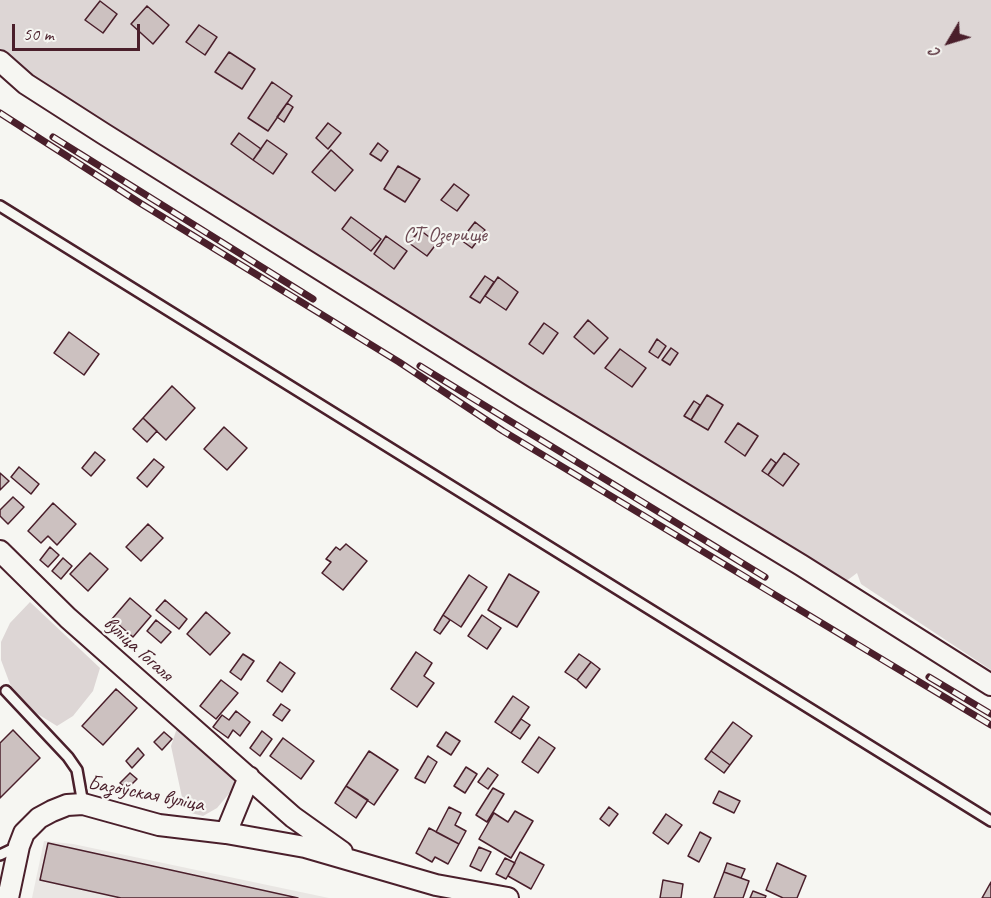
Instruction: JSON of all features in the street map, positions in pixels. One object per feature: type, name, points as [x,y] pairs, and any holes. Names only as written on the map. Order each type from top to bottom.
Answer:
[{"type":"street","points":[[0,61],[26,84],[124,147],[991,685]]},
{"type":"street","name":"вуліца Гогаля","points":[[0,552],[68,618],[293,818],[354,860]]},
{"type":"street","points":[[226,833],[249,777]]},
{"type":"street","name":"Базоўская вуліца","points":[[8,898],[24,833],[39,818],[67,805],[83,804],[159,825],[226,833]]},
{"type":"street","name":"вуліца Гогаля","points":[[226,833],[305,846],[436,885],[508,898]]},
{"type":"lane","points":[[0,206],[991,820]]},
{"type":"lane","points":[[6,691],[68,757],[76,770],[83,804]]},
{"type":"lane","points":[[0,855],[19,846]]},
{"type":"shaded area","points":[[44,841],[73,844],[329,898],[32,898]]},
{"type":"green space","name":"СТ Озерище","points":[[0,0],[991,0],[991,670],[861,584],[857,573],[845,582],[334,270],[33,78],[0,50]]},
{"type":"green space","points":[[30,602],[100,668],[93,691],[73,716],[57,726],[28,708],[10,684],[1,660],[1,642],[10,623]]},
{"type":"green space","points":[[177,728],[235,773],[233,789],[217,808],[203,816],[191,813],[183,802],[171,746]]},
{"type":"building","points":[[100,1],[117,14],[103,33],[85,20]]},
{"type":"building","points":[[147,6],[169,25],[153,44],[131,24]]},
{"type":"building","points":[[199,25],[217,37],[205,55],[186,42]]},
{"type":"building","points":[[229,52],[255,69],[242,89],[215,72]]},
{"type":"building","points":[[272,82],[292,96],[268,131],[248,118]]},
{"type":"building","points":[[287,103],[293,107],[284,122],[277,117]]},
{"type":"building","points":[[328,123],[341,133],[328,149],[316,138]]},
{"type":"building","points":[[239,133],[261,149],[253,160],[231,144]]},
{"type":"building","points":[[267,140],[287,154],[273,174],[253,160]]},
{"type":"building","points":[[378,143],[388,151],[381,161],[370,154]]},
{"type":"building","points":[[331,150],[353,170],[335,191],[312,172]]},
{"type":"building","points":[[398,166],[420,179],[405,202],[384,189]]},
{"type":"building","points":[[454,184],[469,195],[457,211],[441,200]]},
{"type":"building","points":[[351,217],[381,239],[371,251],[342,229]]},
{"type":"building","points":[[475,222],[485,230],[472,248],[461,240]]},
{"type":"building","points":[[420,230],[437,243],[427,256],[409,243]]},
{"type":"building","points":[[386,236],[407,251],[394,269],[374,254]]},
{"type":"building","points":[[485,276],[494,282],[480,303],[470,297]]},
{"type":"building","points":[[498,277],[518,292],[506,310],[485,296]]},
{"type":"building","points":[[588,320],[608,338],[594,354],[574,337]]},
{"type":"building","points":[[544,323],[558,333],[543,354],[529,344]]},
{"type":"building","points":[[69,332],[99,354],[84,375],[54,353]]},
{"type":"building","points":[[657,339],[666,346],[658,358],[649,352]]},
{"type":"building","points":[[671,348],[678,353],[670,365],[662,360]]},
{"type":"building","points":[[620,349],[646,368],[632,387],[605,368]]},
{"type":"building","points":[[172,386],[195,408],[166,440],[143,418]]},
{"type":"building","points":[[707,395],[723,405],[708,430],[691,420]]},
{"type":"building","points":[[694,401],[700,405],[691,420],[684,416]]},
{"type":"building","points":[[143,418],[157,431],[147,442],[133,429]]},
{"type":"building","points":[[738,423],[758,436],[745,456],[725,442]]},
{"type":"building","points":[[224,427],[247,448],[227,470],[204,449]]},
{"type":"building","points":[[95,452],[105,460],[91,476],[82,468]]},
{"type":"building","points":[[784,453],[799,464],[783,486],[768,475]]},
{"type":"building","points":[[154,459],[164,467],[147,487],[137,478]]},
{"type":"building","points":[[771,459],[776,463],[768,475],[762,471]]},
{"type":"building","points":[[19,467],[39,484],[31,494],[11,477]]},
{"type":"building","points":[[0,473],[9,481],[0,490]]},
{"type":"building","points":[[13,497],[24,507],[8,524],[0,516],[0,510]]},
{"type":"building","points":[[53,503],[76,524],[57,545],[48,536],[41,543],[28,531]]},
{"type":"building","points":[[148,524],[163,538],[141,561],[126,547]]},
{"type":"building","points":[[346,544],[367,561],[343,590],[322,573],[331,562],[326,559],[336,547],[340,550]]},
{"type":"building","points":[[50,547],[59,555],[48,567],[40,560]]},
{"type":"building","points":[[90,553],[108,569],[88,591],[70,574]]},
{"type":"building","points":[[63,558],[72,566],[61,579],[52,571]]},
{"type":"building","points":[[509,574],[539,592],[517,627],[488,610]]},
{"type":"building","points":[[469,575],[487,587],[461,627],[443,615]]},
{"type":"building","points":[[130,598],[151,616],[133,637],[112,619]]},
{"type":"building","points":[[165,600],[187,619],[179,629],[156,610]]},
{"type":"building","points":[[206,612],[230,633],[210,655],[187,634]]},
{"type":"building","points":[[443,615],[450,620],[440,634],[434,630]]},
{"type":"building","points":[[482,615],[501,628],[487,649],[468,636]]},
{"type":"building","points":[[156,620],[171,632],[161,643],[147,631]]},
{"type":"building","points":[[416,652],[432,663],[424,676],[434,683],[417,707],[391,689]]},
{"type":"building","points":[[243,654],[254,661],[241,680],[230,672]]},
{"type":"building","points":[[579,654],[591,662],[577,680],[565,672]]},
{"type":"building","points":[[280,662],[295,673],[282,692],[267,681]]},
{"type":"building","points":[[591,662],[600,669],[586,688],[577,680]]},
{"type":"building","points":[[221,680],[238,693],[216,719],[200,706]]},
{"type":"building","points":[[116,689],[137,708],[103,745],[82,726]]},
{"type":"building","points":[[513,696],[529,707],[511,733],[495,722]]},
{"type":"building","points":[[281,704],[290,710],[282,721],[273,715]]},
{"type":"building","points":[[236,711],[250,722],[240,736],[233,730],[228,738],[213,727],[222,715],[229,720]]},
{"type":"building","points":[[521,719],[530,725],[520,739],[511,733]]},
{"type":"building","points":[[733,722],[752,736],[730,765],[711,751]]},
{"type":"building","points":[[13,730],[40,758],[0,798],[0,743]]},
{"type":"building","points":[[262,731],[272,739],[260,756],[250,748]]},
{"type":"building","points":[[164,732],[172,739],[162,750],[154,742]]},
{"type":"building","points":[[446,732],[460,741],[451,755],[437,746]]},
{"type":"building","points":[[539,737],[555,748],[538,773],[522,762]]},
{"type":"building","points":[[283,738],[314,761],[301,779],[270,756]]},
{"type":"building","points":[[138,748],[144,755],[132,768],[126,761]]},
{"type":"building","points":[[369,751],[398,770],[374,805],[346,786]]},
{"type":"building","points":[[711,751],[730,765],[724,773],[705,759]]},
{"type":"building","points":[[428,756],[437,762],[425,783],[415,778]]},
{"type":"building","points":[[466,767],[477,774],[465,793],[454,786]]},
{"type":"building","points":[[488,768],[498,775],[488,789],[478,782]]},
{"type":"building","points":[[130,773],[137,779],[127,789],[120,783]]},
{"type":"building","points":[[346,786],[368,800],[356,818],[335,803]]},
{"type":"building","points":[[493,788],[504,794],[487,822],[476,815]]},
{"type":"building","points":[[719,791],[740,801],[734,813],[713,803]]},
{"type":"building","points":[[449,807],[461,813],[455,825],[466,831],[459,844],[436,832]]},
{"type":"building","points":[[609,807],[618,814],[609,826],[600,819]]},
{"type":"building","points":[[515,811],[533,821],[511,858],[479,839],[494,813],[508,822]]},
{"type":"building","points":[[666,814],[682,825],[668,844],[653,833]]},
{"type":"building","points":[[429,828],[459,844],[448,864],[435,857],[432,862],[416,853]]},
{"type":"building","points":[[700,832],[711,838],[699,862],[688,856]]},
{"type":"building","points":[[48,843],[298,898],[121,898],[40,880]]},
{"type":"building","points":[[479,847],[491,852],[481,871],[470,866]]},
{"type":"building","points":[[520,852],[544,865],[531,889],[508,876]]},
{"type":"building","points":[[505,858],[515,863],[506,879],[496,874]]},
{"type":"building","points":[[727,863],[745,869],[741,878],[724,872]]},
{"type":"building","points":[[777,863],[806,876],[797,898],[783,898],[766,890]]},
{"type":"building","points":[[724,872],[749,881],[743,898],[714,898]]},
{"type":"building","points":[[663,880],[683,884],[681,898],[660,898]]},
{"type":"building","points":[[991,882],[991,898],[982,898]]},
{"type":"building","points":[[753,891],[766,896],[765,898],[750,898]]},
{"type":"railway","points":[[0,113],[140,203],[399,362],[503,431],[991,725]]},
{"type":"railway","points":[[53,137],[313,299]]},
{"type":"railway","points":[[420,366],[765,577]]},
{"type":"railway","points":[[929,677],[991,714]]}]
